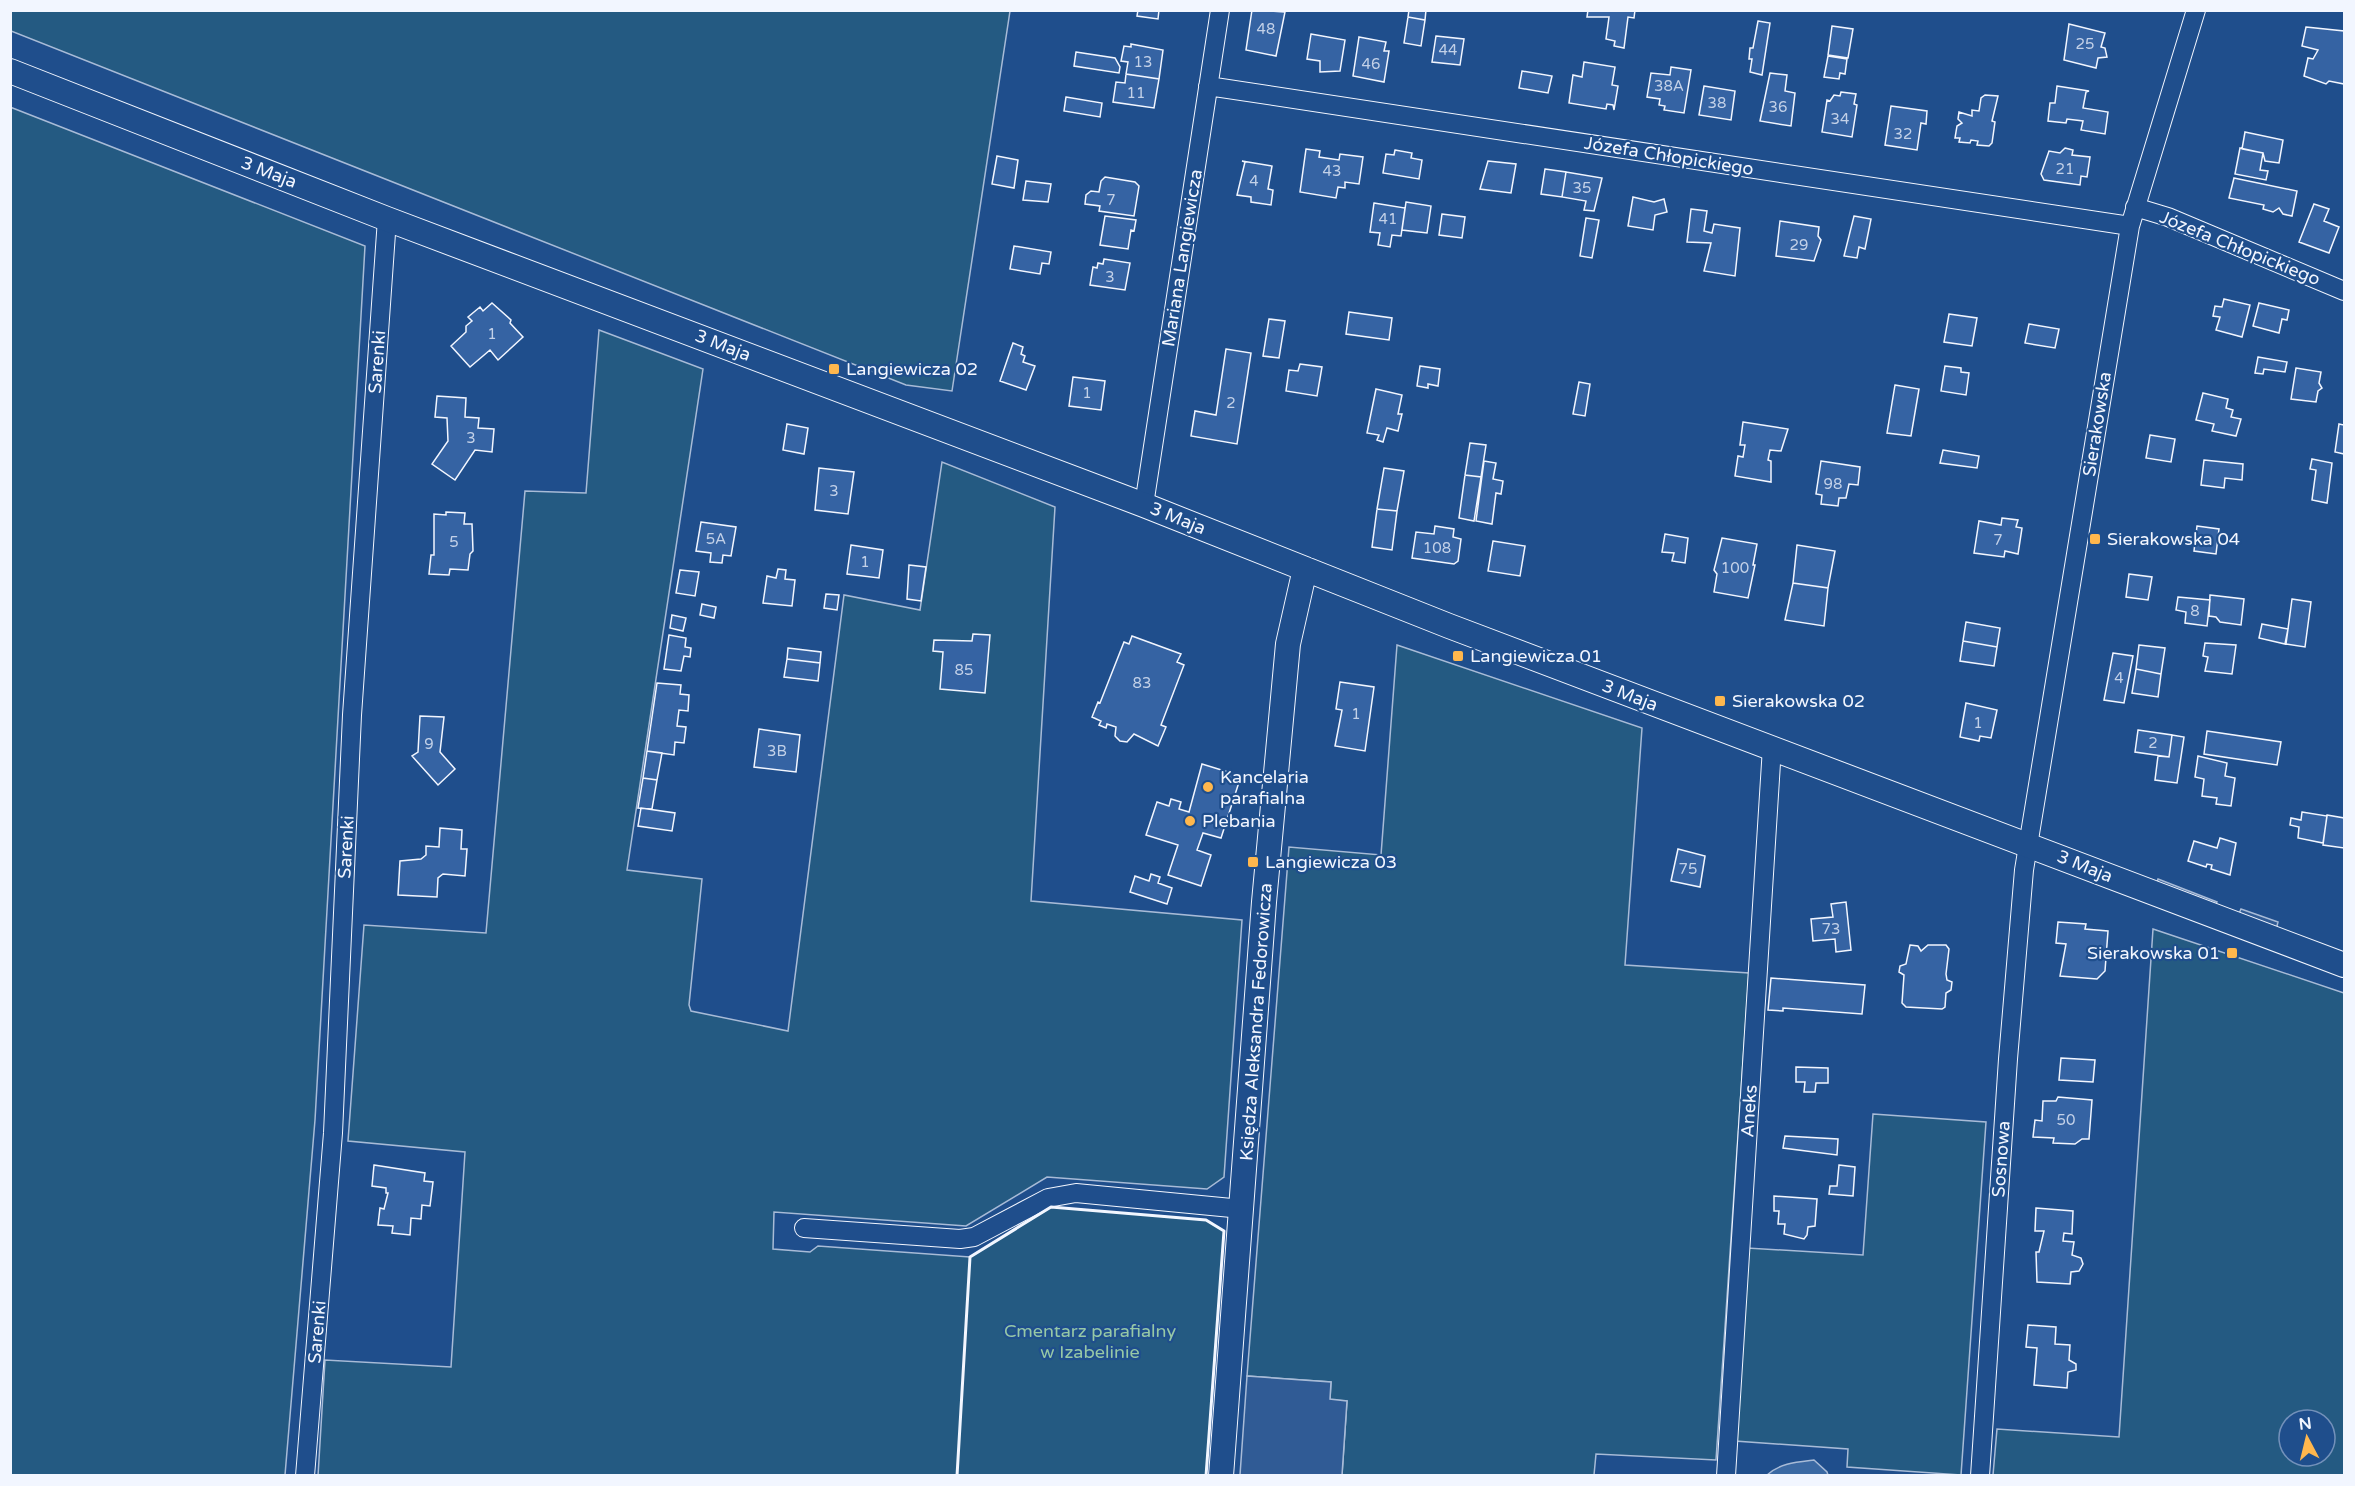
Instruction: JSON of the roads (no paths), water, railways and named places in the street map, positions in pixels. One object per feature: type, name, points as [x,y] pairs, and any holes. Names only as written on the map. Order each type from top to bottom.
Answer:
[{"type":"street","name":"Mariana Langiewicza","points":[[1144,505],[1220,10]]},
{"type":"street","name":"Sierakowska","points":[[2029,844],[2130,226],[2196,10]]},
{"type":"street","name":"3 Maja","points":[[10,71],[387,219],[1144,505],[1305,569],[2344,966]]},
{"type":"street","name":"Józefa Chłopickiego","points":[[1208,86],[2130,226]]},
{"type":"street","name":"Józefa Chłopickiego","points":[[2135,207],[2168,217],[2344,291]]},
{"type":"street","name":"Sarenki","points":[[305,1476],[333,1133],[352,715],[387,219]]},
{"type":"street","name":"Księdza Aleksandra Fedorowicza","points":[[1221,1476],[1264,903],[1287,656],[1305,569]]},
{"type":"street","name":"Aneks","points":[[1726,1476],[1772,747]]},
{"type":"street","name":"Sosnowa","points":[[1980,1476],[2009,1047],[2024,870],[2029,844]]},
{"type":"street","points":[[804,1228],[960,1239],[974,1237],[1048,1198],[1076,1193],[1242,1209]]},
{"type":"place","name":"Langiewicza 02","points":[[834,369]]},
{"type":"place","name":"Sierakowska 04","points":[[2095,539]]},
{"type":"place","name":"Langiewicza 01","points":[[1458,656]]},
{"type":"place","name":"Sierakowska 02","points":[[1720,701]]},
{"type":"place","name":"Kancelaria parafialna","points":[[1208,787]]},
{"type":"place","name":"Plebania","points":[[1190,821]]},
{"type":"place","name":"Langiewicza 03","points":[[1253,862]]},
{"type":"place","name":"Sierakowska 01","points":[[2232,953]]},
{"type":"park label","name":"Cmentarz parafialny w Izabelinie","points":[[1090,1341]]}]
